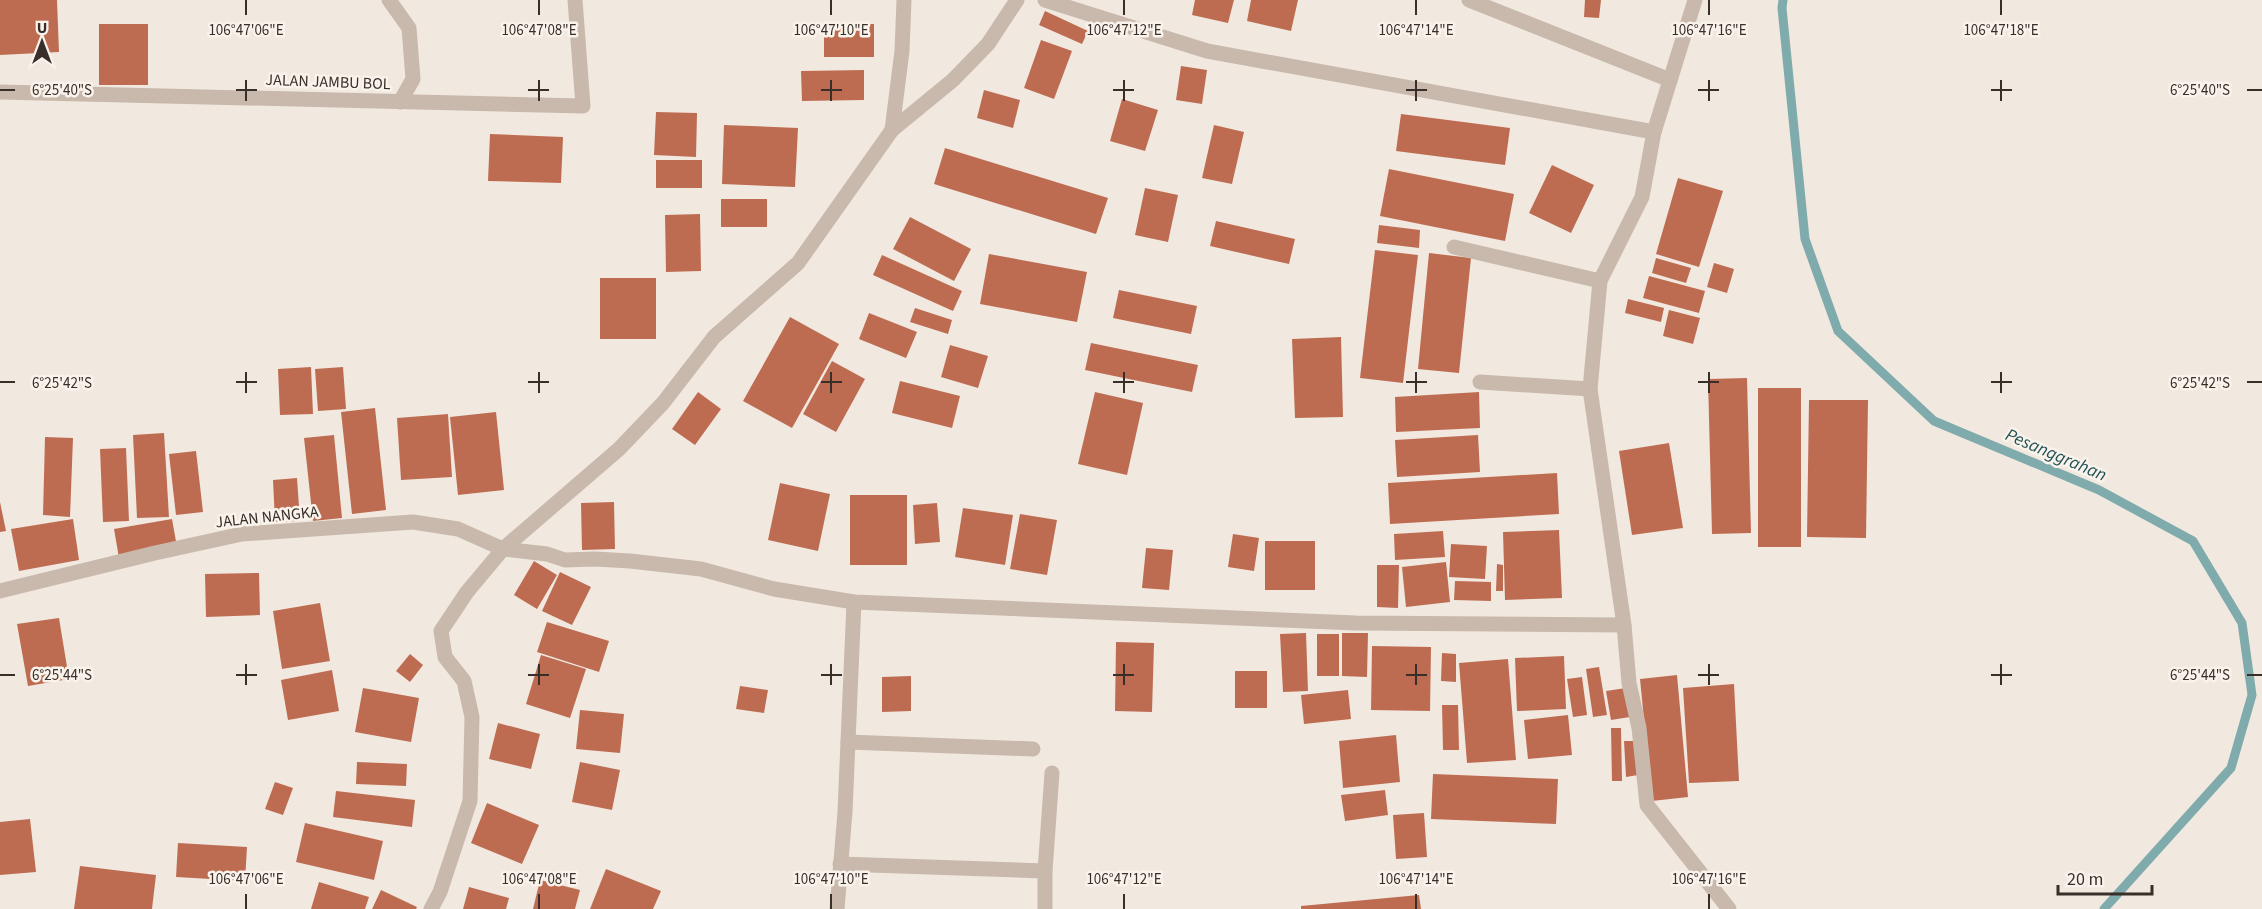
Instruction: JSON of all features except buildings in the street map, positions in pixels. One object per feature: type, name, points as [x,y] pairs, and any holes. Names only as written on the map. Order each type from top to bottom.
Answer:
[{"type":"street","points":[[389,0],[409,28],[413,79],[400,102]]},
{"type":"street","name":"JALAN JAMBU BOL","points":[[0,92],[583,106],[575,0]]},
{"type":"street","points":[[892,130],[902,51],[904,0]]},
{"type":"street","points":[[431,909],[440,892],[470,801],[472,717],[464,681],[445,657],[441,631],[467,592],[503,549],[619,449],[663,403],[714,336],[798,263],[892,130],[953,80],[988,44],[1017,0]]},
{"type":"street","points":[[1045,0],[1207,51],[1654,132]]},
{"type":"street","points":[[1469,0],[1670,80]]},
{"type":"street","points":[[1695,0],[1654,132],[1642,196],[1600,281],[1590,389],[1624,626],[1629,683],[1639,728],[1647,805],[1729,909]]},
{"type":"street","points":[[1454,246],[1600,281]]},
{"type":"street","points":[[1480,382],[1590,389]]},
{"type":"street","name":"JALAN NANGKA","points":[[0,591],[242,534],[413,522],[458,529],[503,549],[547,554],[565,560],[630,561],[701,569],[774,589],[854,602],[1356,623],[1624,626]]},
{"type":"street","points":[[837,909],[854,602]]},
{"type":"street","points":[[848,742],[1033,749]]},
{"type":"street","points":[[1045,909],[1045,871],[1052,773]]},
{"type":"street","points":[[840,864],[1045,871]]},
{"type":"waterway","name":"Pesanggrahan","points":[[1783,0],[1805,239],[1838,331],[1934,421],[2099,490],[2193,541],[2242,623],[2252,695],[2231,768],[2104,909]]}]
